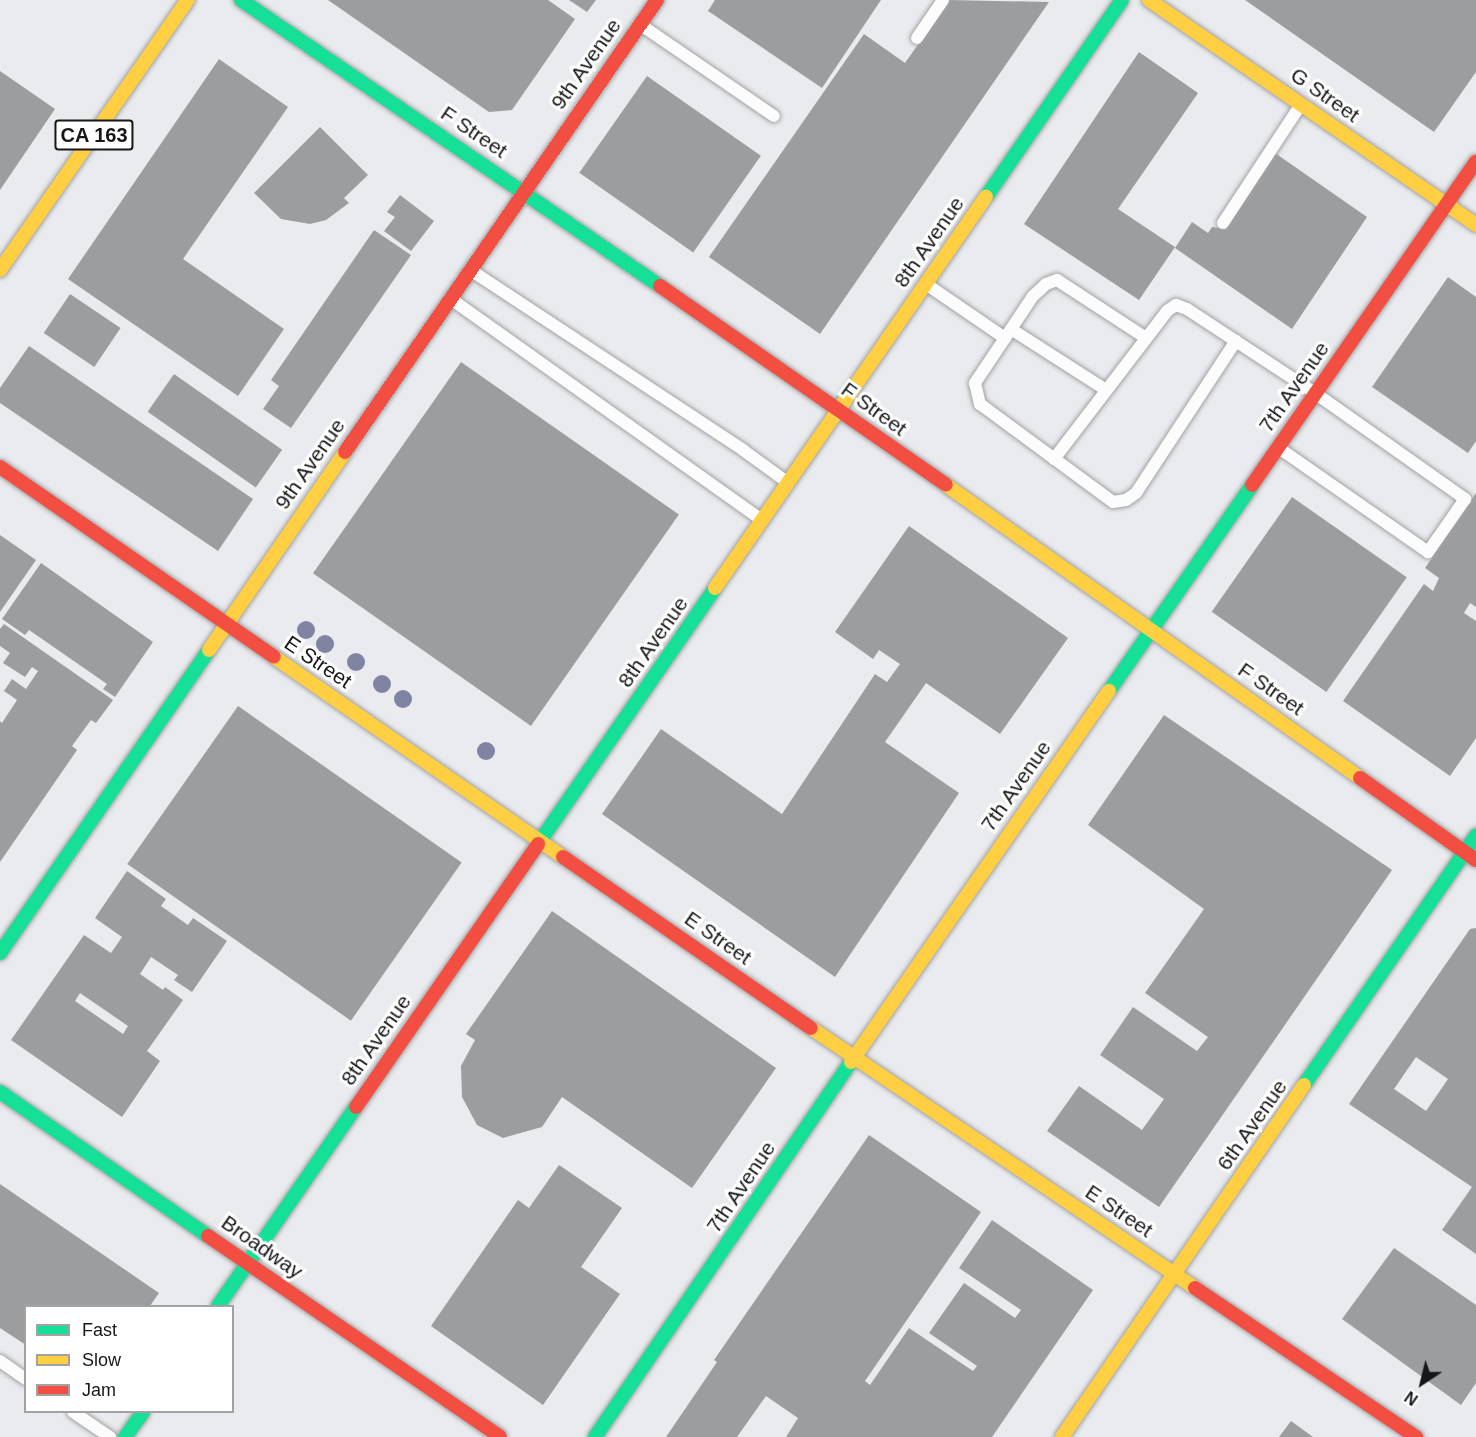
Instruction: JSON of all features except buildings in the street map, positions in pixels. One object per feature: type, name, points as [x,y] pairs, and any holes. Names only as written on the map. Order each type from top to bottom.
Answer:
[{"type":"street","name":"CA 163","points":[[0,270],[188,0]]},
{"type":"street","name":"F Street","points":[[242,0],[524,191],[1471,856]]},
{"type":"street","name":"9th Avenue","points":[[0,953],[657,0]]},
{"type":"street","name":"8th Avenue","points":[[219,1305],[1122,0]]},
{"type":"street","name":"G Street","points":[[1149,0],[1476,225]]},
{"type":"street","name":"7th Avenue","points":[[595,1437],[854,1058],[1476,162]]},
{"type":"street","name":"E Street","points":[[0,467],[854,1058],[1416,1437]]},
{"type":"street","name":"6th Avenue","points":[[1062,1437],[1174,1274],[1471,856],[1476,836]]},
{"type":"street","name":"Broadway","points":[[0,1092],[500,1437]]},
{"type":"street","points":[[125,1437],[142,1413]]},
{"type":"lane","points":[[917,38],[943,0]]},
{"type":"lane","points":[[640,24],[774,116]]},
{"type":"lane","points":[[1223,223],[1301,105]]},
{"type":"lane","points":[[470,270],[744,450],[788,483]]},
{"type":"lane","points":[[1146,338],[1057,280],[1046,284],[1033,296],[975,384],[980,404],[1113,501],[1126,500],[1136,493],[1236,341]]},
{"type":"lane","points":[[925,284],[1107,390]]},
{"type":"lane","points":[[450,298],[762,520]]},
{"type":"lane","points":[[1054,459],[1167,311],[1176,305],[1188,309],[1316,393],[1465,499],[1428,552],[1278,447]]},
{"type":"lane","points":[[0,1361],[24,1377]]},
{"type":"lane","points":[[74,1413],[110,1437]]},
{"type":"traffic: fast","points":[[241,0],[660,286]]},
{"type":"traffic: fast","points":[[986,197],[1122,0]]},
{"type":"traffic: fast","points":[[1109,691],[1252,485]]},
{"type":"traffic: fast","points":[[538,844],[715,588]]},
{"type":"traffic: fast","points":[[0,953],[209,650]]},
{"type":"traffic: fast","points":[[1304,1085],[1476,836]]},
{"type":"traffic: fast","points":[[595,1437],[851,1062]]},
{"type":"traffic: fast","points":[[0,1092],[208,1236]]},
{"type":"traffic: fast","points":[[219,1305],[356,1107]]},
{"type":"traffic: fast","points":[[125,1437],[142,1413]]},
{"type":"traffic: slow","points":[[0,270],[188,0]]},
{"type":"traffic: slow","points":[[1149,0],[1476,225]]},
{"type":"traffic: slow","points":[[715,588],[986,197]]},
{"type":"traffic: slow","points":[[209,650],[345,452]]},
{"type":"traffic: slow","points":[[946,485],[1360,778]]},
{"type":"traffic: slow","points":[[274,657],[563,857]]},
{"type":"traffic: slow","points":[[851,1062],[1109,691]]},
{"type":"traffic: slow","points":[[811,1028],[1195,1288]]},
{"type":"traffic: slow","points":[[1062,1437],[1304,1085]]},
{"type":"traffic: jam","points":[[345,452],[657,0]]},
{"type":"traffic: jam","points":[[1252,485],[1476,162]]},
{"type":"traffic: jam","points":[[660,286],[946,485]]},
{"type":"traffic: jam","points":[[0,467],[274,657]]},
{"type":"traffic: jam","points":[[1360,778],[1476,860]]},
{"type":"traffic: jam","points":[[356,1107],[538,844]]},
{"type":"traffic: jam","points":[[563,857],[811,1028]]},
{"type":"traffic: jam","points":[[208,1236],[500,1437]]},
{"type":"traffic: jam","points":[[1195,1288],[1416,1437]]}]
